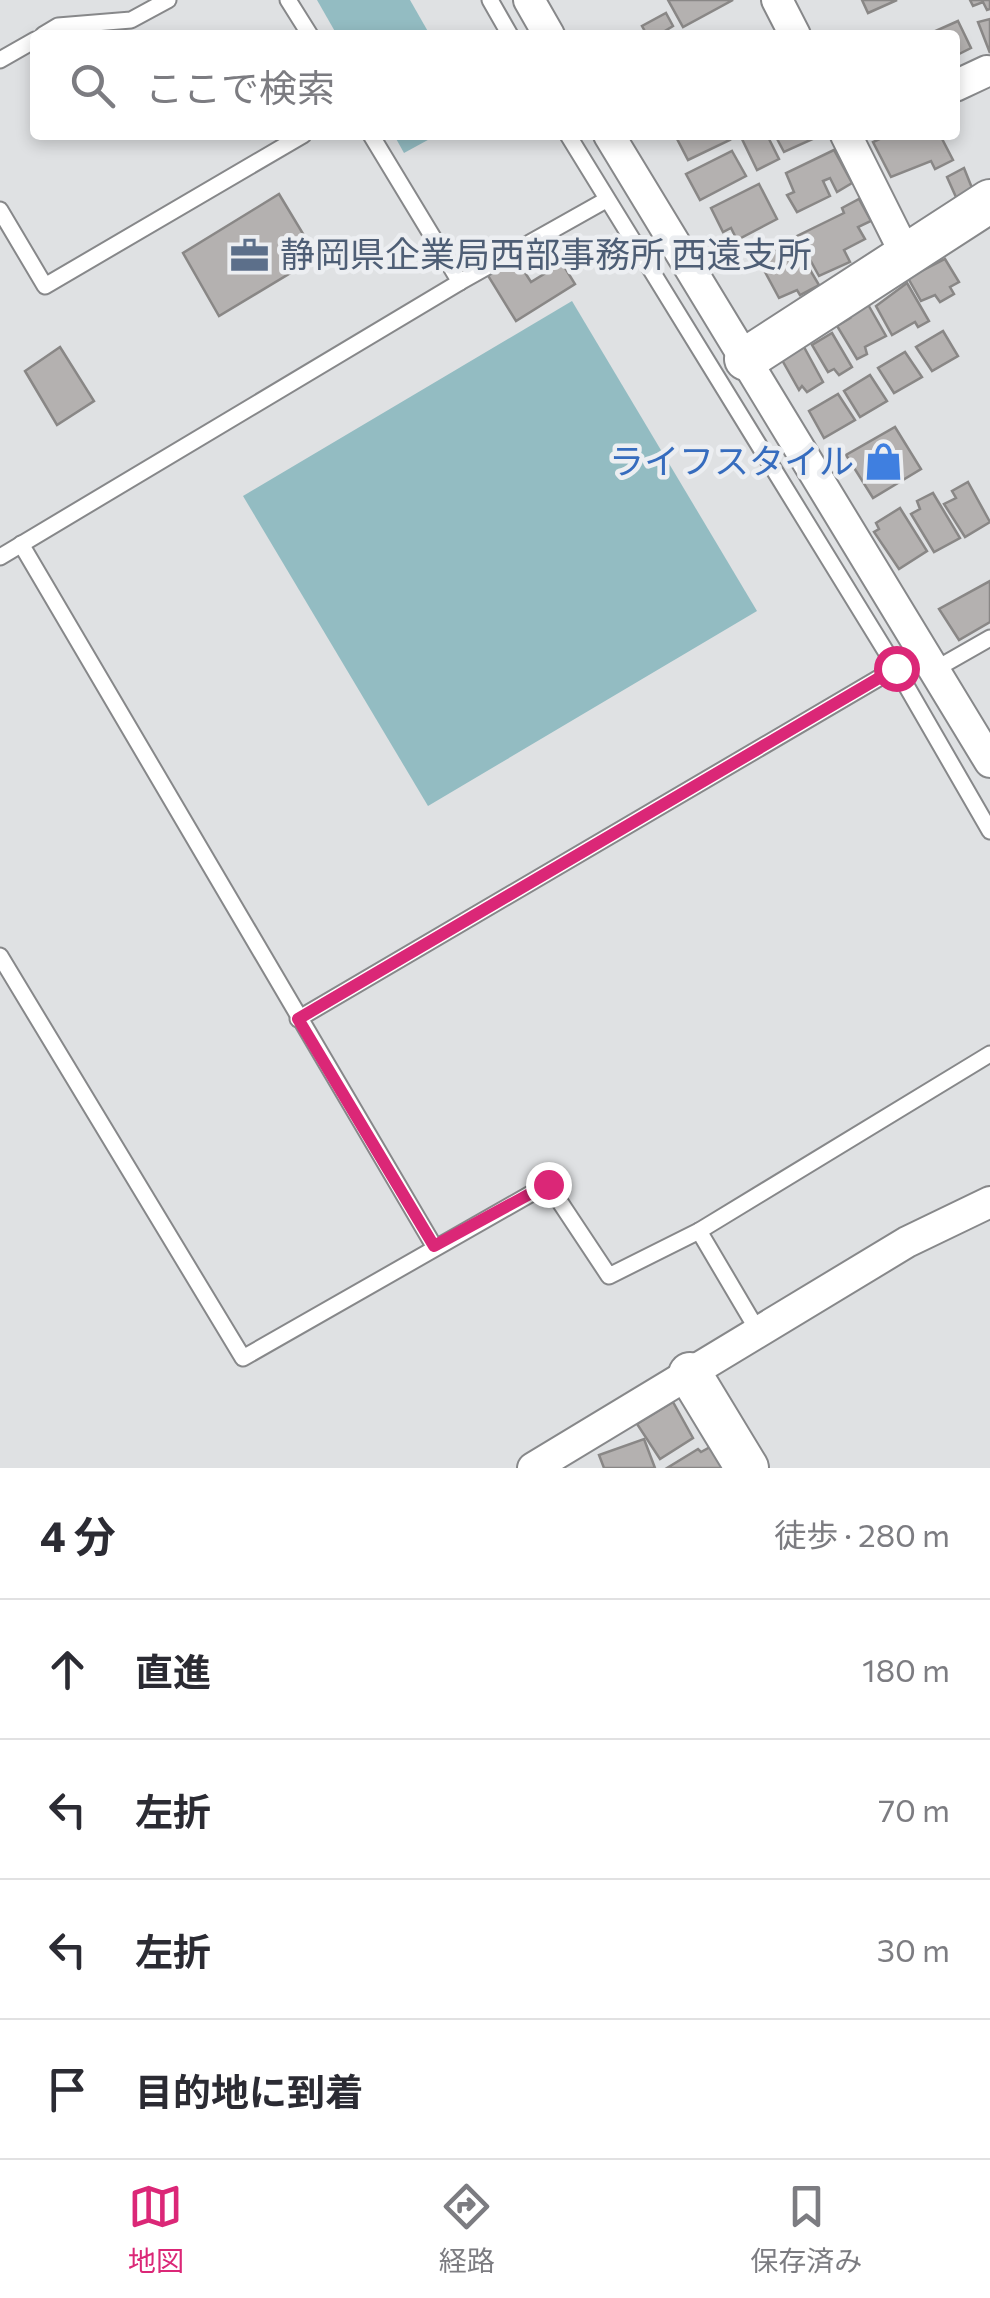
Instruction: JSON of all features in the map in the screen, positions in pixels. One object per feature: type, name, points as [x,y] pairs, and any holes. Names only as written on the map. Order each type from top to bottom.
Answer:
[{"type":"street","points":[[529,0],[546,30]]},
{"type":"street","points":[[777,0],[792,30]]},
{"type":"street","points":[[960,84],[986,71]]},
{"type":"street","points":[[613,140],[990,762]]},
{"type":"street","points":[[852,140],[906,255]]},
{"type":"street","points":[[746,358],[990,201]]},
{"type":"street","points":[[532,1468],[906,1242],[990,1202]]},
{"type":"street","points":[[690,1374],[747,1468]]},
{"type":"lane","points":[[51,30],[58,26],[132,20],[168,0]]},
{"type":"lane","points":[[288,0],[307,30]]},
{"type":"lane","points":[[490,0],[507,30]]},
{"type":"lane","points":[[0,60],[30,43]]},
{"type":"lane","points":[[0,210],[45,286],[294,140]]},
{"type":"lane","points":[[373,140],[460,282]]},
{"type":"lane","points":[[571,140],[896,668],[990,831]]},
{"type":"lane","points":[[0,556],[460,282],[606,200]]},
{"type":"lane","points":[[22,544],[434,1246]]},
{"type":"lane","points":[[934,670],[990,638]]},
{"type":"lane","points":[[298,1019],[896,668]]},
{"type":"lane","points":[[0,956],[243,1358],[548,1184],[609,1276],[699,1231],[990,1054]]},
{"type":"lane","points":[[699,1231],[758,1331]]},
{"type":"water","points":[[317,0],[410,0],[427,30],[334,30]]},
{"type":"water","points":[[397,140],[428,140],[404,153]]},
{"type":"water","points":[[572,301],[757,611],[428,806],[243,496]]},
{"type":"building","points":[[668,0],[733,0],[683,27]]},
{"type":"building","points":[[862,0],[897,0],[868,13]]},
{"type":"building","points":[[970,0],[990,0],[990,9],[983,2],[973,6]]},
{"type":"building","points":[[666,13],[673,26],[667,30],[644,30],[642,26]]},
{"type":"building","points":[[990,19],[990,53],[978,22]]},
{"type":"building","points":[[958,21],[971,48],[960,54],[960,30],[938,30]]},
{"type":"building","points":[[678,140],[730,140],[688,160]]},
{"type":"building","points":[[742,140],[770,140],[779,159],[757,170]]},
{"type":"building","points":[[778,140],[811,140],[784,152]]},
{"type":"building","points":[[943,140],[953,160],[935,169],[931,161],[891,177],[873,142]]},
{"type":"building","points":[[834,150],[852,183],[837,192],[830,178],[823,181],[830,196],[797,212],[787,195],[794,192],[786,173]]},
{"type":"building","points":[[732,151],[746,176],[700,200],[686,174]]},
{"type":"building","points":[[964,168],[976,198],[960,206],[947,177]]},
{"type":"building","points":[[759,184],[777,219],[737,240],[731,228],[723,232],[711,208]]},
{"type":"building","name":"静岡県企業局西部事務所 西遠支所","points":[[279,194],[317,257],[219,316],[183,253]]},
{"type":"building","points":[[859,199],[871,221],[858,227],[865,239],[844,250],[850,262],[819,276],[797,236],[844,213],[842,208]]},
{"type":"building","points":[[793,241],[819,285],[800,295],[797,290],[779,298],[758,259]]},
{"type":"building","points":[[515,257],[531,282],[562,263],[575,284],[516,321],[487,274]]},
{"type":"building","points":[[945,259],[959,282],[950,287],[954,294],[940,302],[935,295],[921,301],[908,278]]},
{"type":"building","points":[[907,283],[929,321],[918,327],[915,322],[892,335],[876,306]]},
{"type":"building","points":[[866,301],[886,336],[865,347],[867,354],[857,359],[837,326],[850,318],[846,312]]},
{"type":"building","points":[[943,331],[958,356],[932,371],[916,347]]},
{"type":"building","points":[[832,333],[852,367],[839,375],[834,369],[828,372],[812,345]]},
{"type":"building","points":[[60,347],[94,401],[57,425],[25,371]]},
{"type":"building","points":[[804,347],[823,382],[807,392],[802,386],[799,390],[782,360]]},
{"type":"building","points":[[905,352],[922,377],[894,393],[878,368]]},
{"type":"building","points":[[870,375],[887,401],[860,417],[844,391]]},
{"type":"building","points":[[838,394],[855,420],[824,438],[809,411]]},
{"type":"building","name":"ライフスタイル","points":[[895,427],[921,469],[873,498],[846,455]]},
{"type":"building","points":[[968,482],[990,522],[965,537],[944,504],[956,498],[952,491]]},
{"type":"building","points":[[933,493],[960,538],[934,552],[911,514],[920,509],[917,501]]},
{"type":"building","points":[[900,508],[927,551],[899,569],[874,532],[879,529],[876,523]]},
{"type":"building","points":[[990,581],[990,622],[959,640],[939,609]]},
{"type":"building","points":[[673,1402],[693,1438],[660,1459],[637,1424]]},
{"type":"building","points":[[644,1439],[655,1468],[604,1468],[599,1455]]},
{"type":"building","points":[[712,1446],[724,1468],[667,1468],[698,1449],[701,1452]]},
{"type":"place","name":"静岡県企業局西部事務所 西遠支所","points":[[250,255]]},
{"type":"place","name":"ライフスタイル","points":[[884,462]]},
{"type":"route","points":[[548,1184],[434,1246],[398,1180],[298,1019],[896,668]]}]
